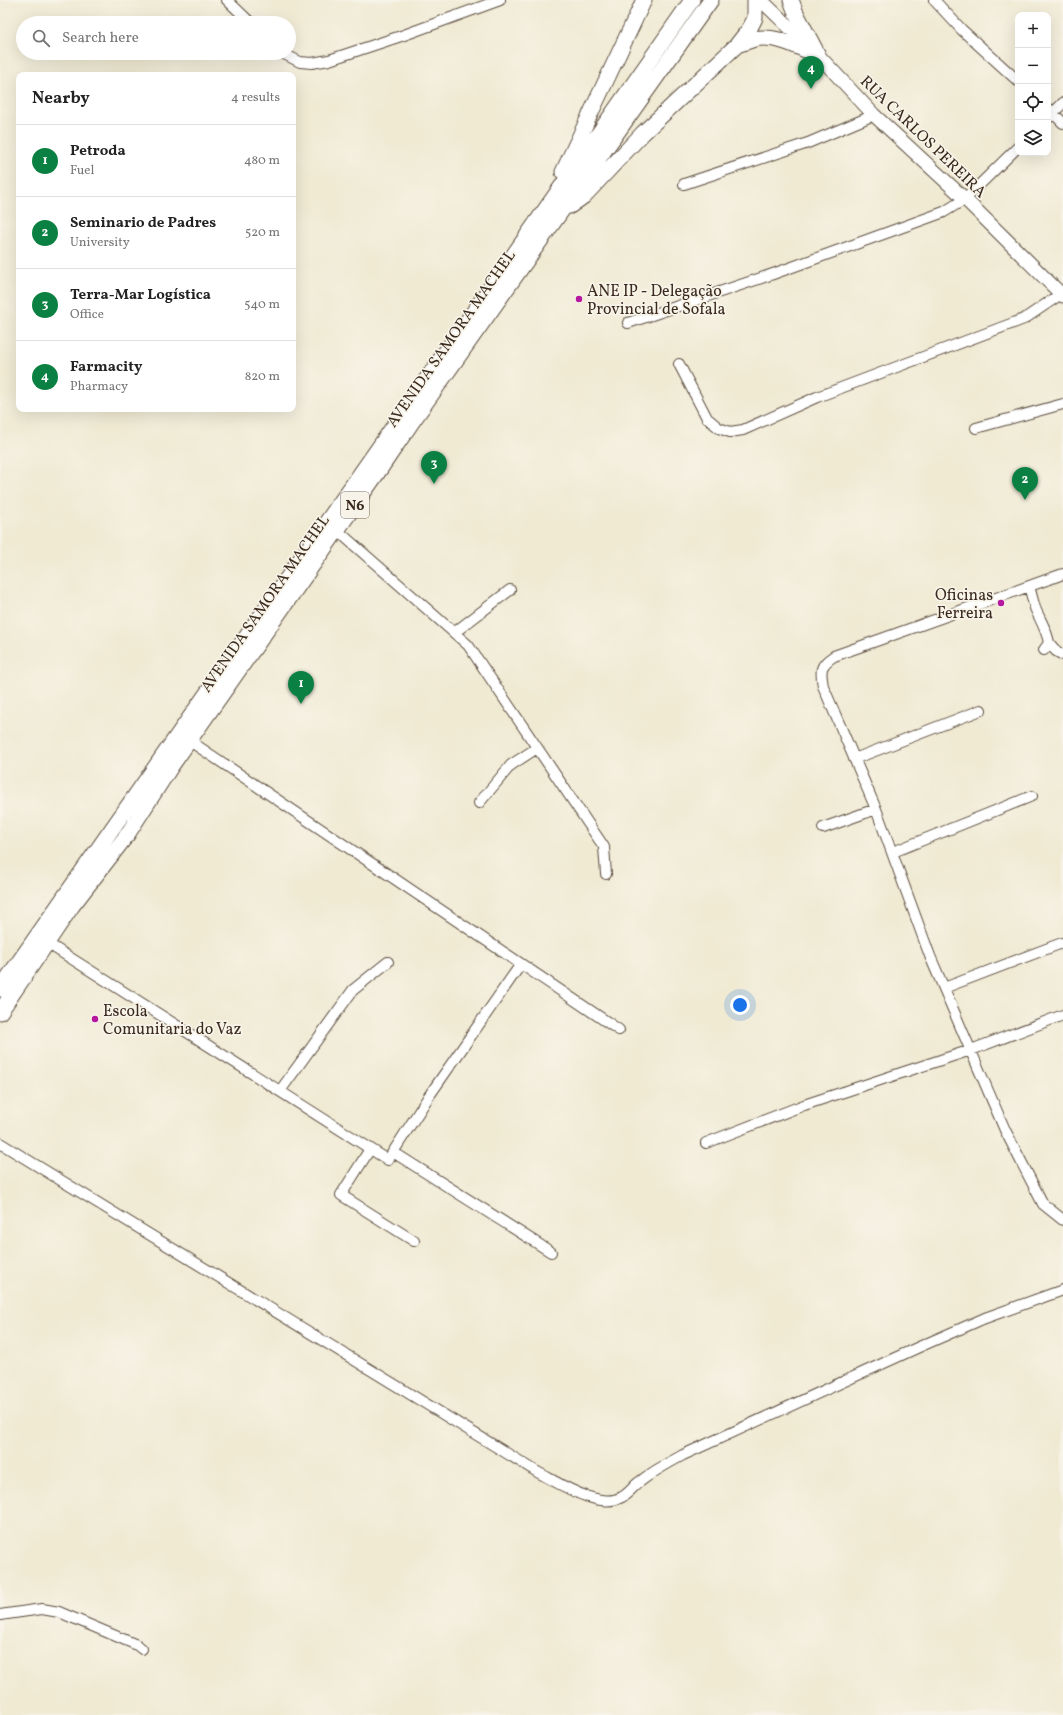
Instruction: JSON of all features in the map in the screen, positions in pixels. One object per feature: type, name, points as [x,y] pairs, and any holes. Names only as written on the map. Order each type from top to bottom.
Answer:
[{"type":"highway","points":[[554,196],[567,160],[603,88],[644,0]]},
{"type":"highway","name":"AVENIDA SAMORA MACHEL","points":[[0,989],[692,0]]},
{"type":"highway","name":"AVENIDA SAMORA MACHEL","points":[[0,1012],[72,906],[128,835],[190,741],[337,530],[559,216],[579,184],[711,0]]},
{"type":"highway","points":[[559,216],[584,196],[643,132],[736,46],[750,28],[755,18],[755,0]]},
{"type":"highway","points":[[791,0],[796,13],[818,55]]},
{"type":"highway","points":[[736,46],[756,39],[771,38],[818,55]]},
{"type":"main road","name":"RUA CARLOS PEREIRA","points":[[760,0],[818,55],[874,115],[965,199],[1062,295]]},
{"type":"street","points":[[227,0],[244,16]]},
{"type":"street","points":[[296,60],[300,62],[312,63],[329,60],[404,35],[500,0]]},
{"type":"street","points":[[934,0],[962,30],[1015,78]]},
{"type":"street","points":[[1051,112],[1063,103]]},
{"type":"street","points":[[1051,114],[1063,123]]},
{"type":"street","points":[[684,184],[808,143],[874,115]]},
{"type":"street","points":[[628,323],[773,274],[944,212],[965,199],[1015,150]]},
{"type":"street","points":[[679,364],[707,418],[719,428],[730,432],[743,430],[817,398],[1024,319],[1062,295]]},
{"type":"street","points":[[976,428],[1063,404]]},
{"type":"street","points":[[337,530],[468,645],[604,847],[606,874]]},
{"type":"street","points":[[1063,574],[834,656],[826,661],[821,668],[823,686],[876,809],[930,956],[1005,1130],[1045,1206],[1063,1220]]},
{"type":"street","points":[[1029,586],[1036,609],[1044,625],[1046,646],[1063,656]]},
{"type":"street","points":[[455,632],[510,590]]},
{"type":"street","points":[[854,759],[981,710]]},
{"type":"street","points":[[190,741],[619,1030]]},
{"type":"street","points":[[479,803],[511,765],[537,748]]},
{"type":"street","points":[[893,852],[1032,796]]},
{"type":"street","points":[[823,828],[876,809]]},
{"type":"street","points":[[47,943],[388,1160],[429,1096],[521,964]]},
{"type":"street","points":[[944,988],[1062,943]]},
{"type":"street","points":[[280,1091],[353,990],[388,962]]},
{"type":"street","points":[[706,1143],[804,1105],[970,1050],[1063,1015]]},
{"type":"street","points":[[0,1142],[539,1473],[580,1494],[602,1500],[613,1500],[623,1497],[648,1476],[683,1455],[919,1347],[1004,1310],[1063,1290]]},
{"type":"street","points":[[370,1149],[341,1195],[414,1241]]},
{"type":"street","points":[[393,1152],[551,1252]]},
{"type":"street","points":[[0,1615],[42,1609],[59,1612],[137,1645],[142,1649]]},
{"type":"place","name":"Farmacity","points":[[811,89]]},
{"type":"place","name":"ANE IP - Delegação Provincial de Sofala","points":[[579,299]]},
{"type":"place","name":"Terra-Mar Logística","points":[[434,484]]},
{"type":"place","name":"Seminario de Padres","points":[[1025,500]]},
{"type":"place","name":"Oficinas Ferreira","points":[[1001,603]]},
{"type":"place","name":"Petroda","points":[[301,704]]},
{"type":"place","name":"Escola Comunitaria do Vaz","points":[[95,1019]]}]
